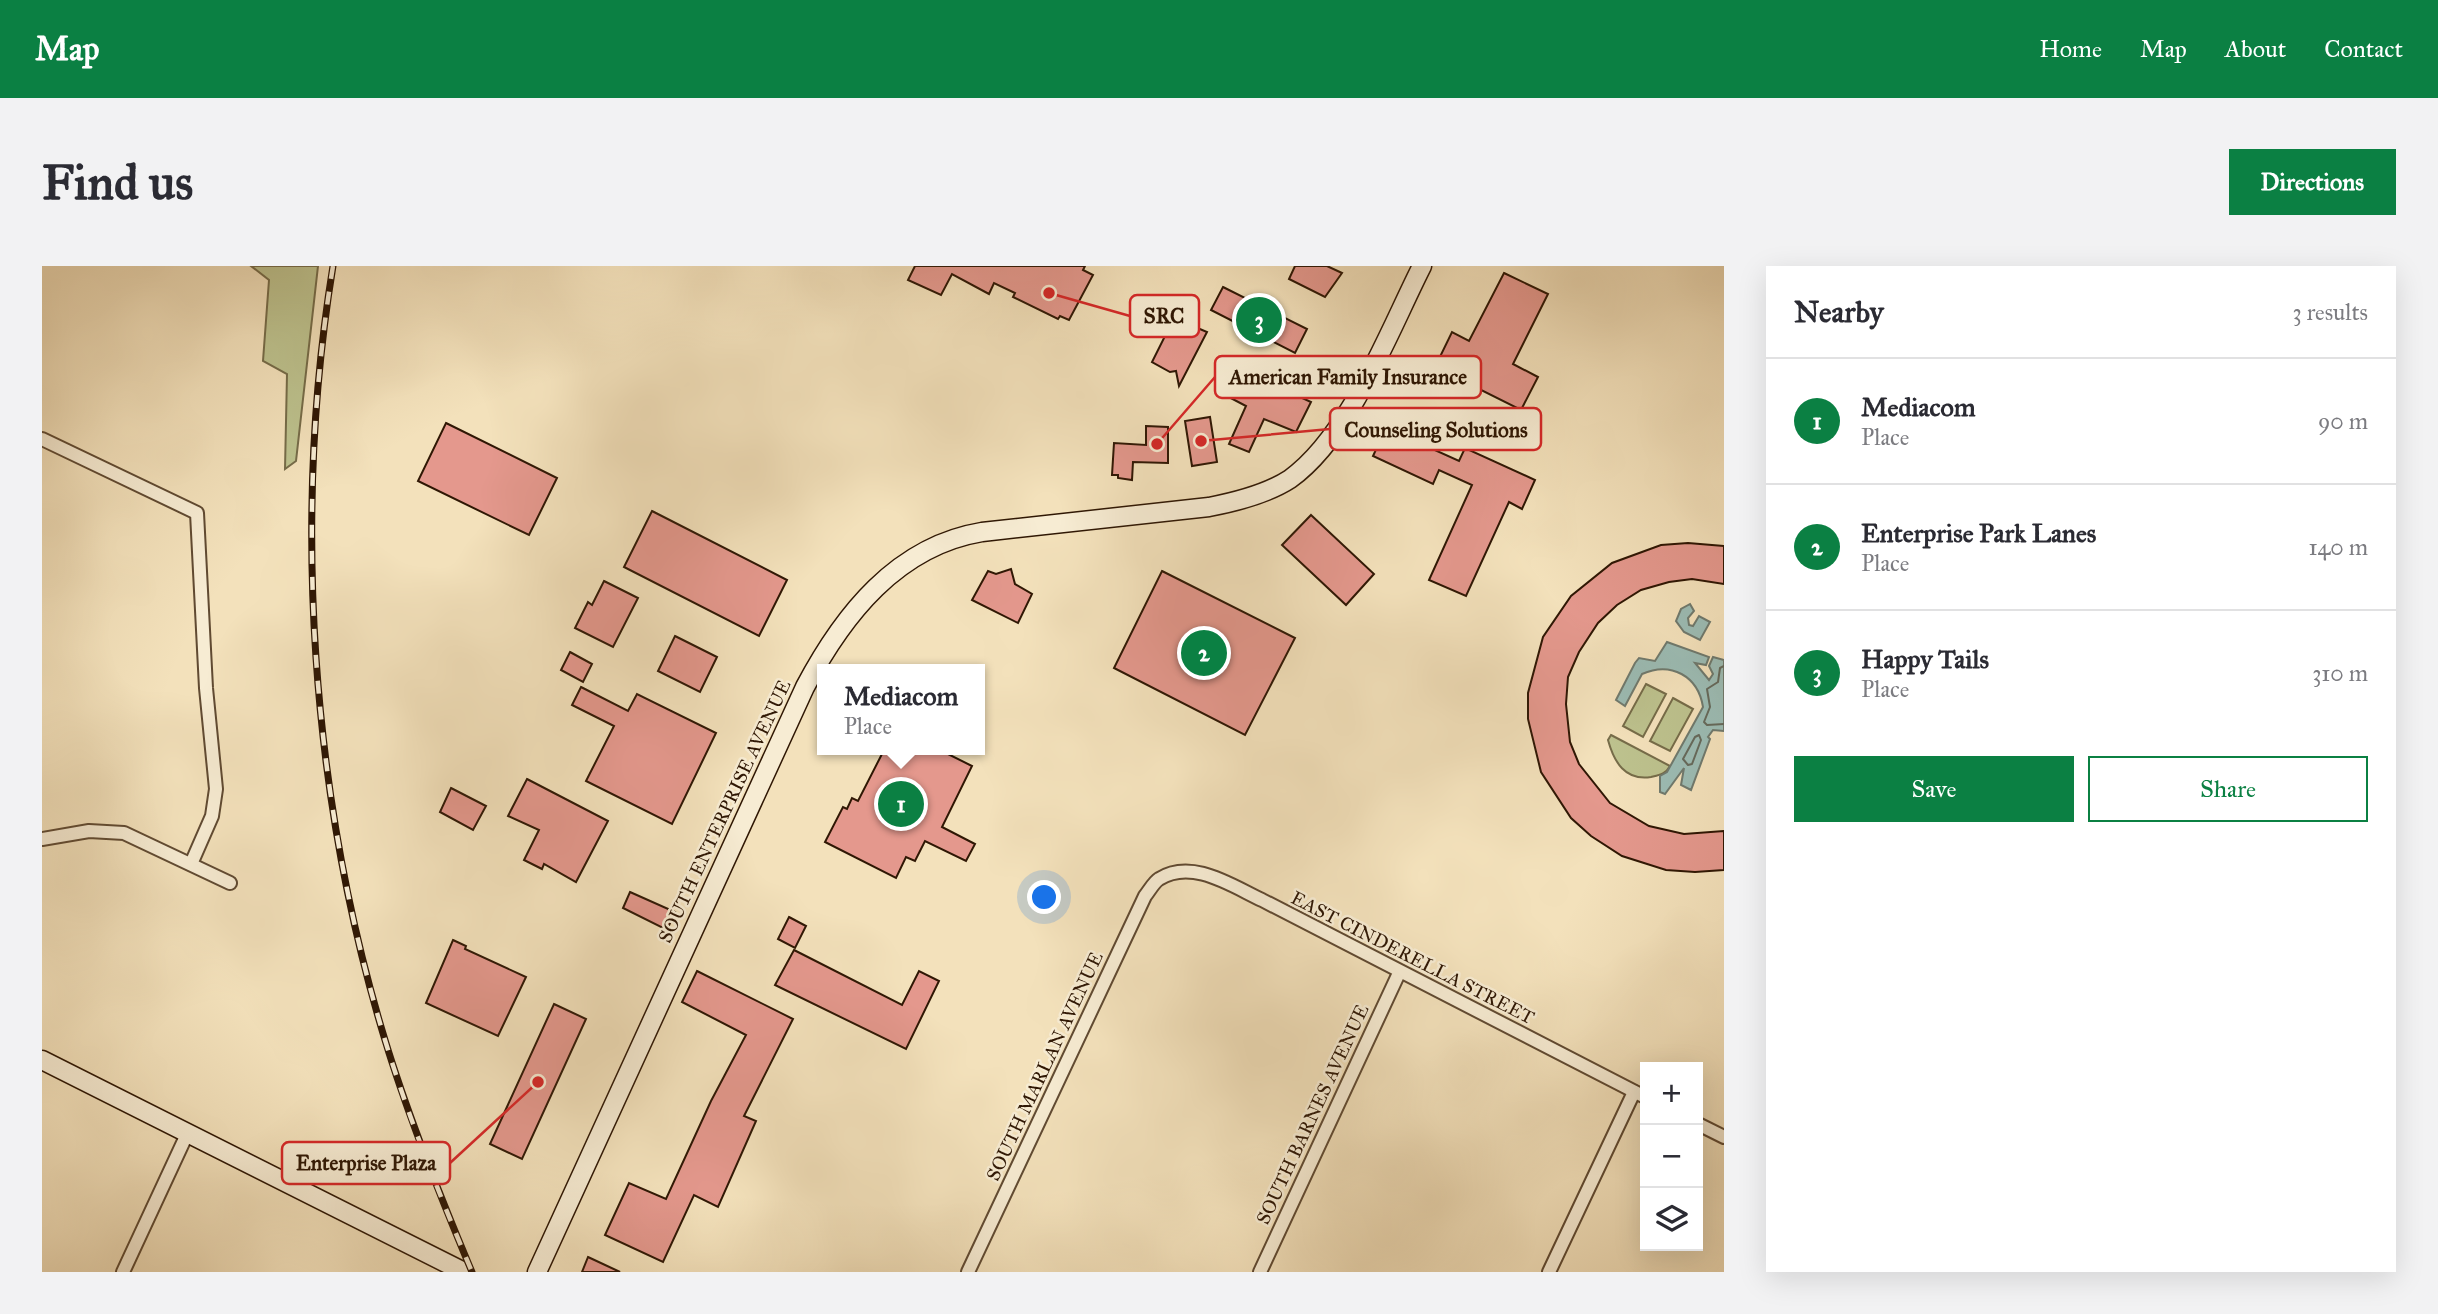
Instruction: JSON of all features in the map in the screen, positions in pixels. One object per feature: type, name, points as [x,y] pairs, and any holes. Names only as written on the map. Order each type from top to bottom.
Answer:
[{"type":"street","name":"SOUTH ENTERPRISE AVENUE","points":[[818,664],[853,612],[897,568],[924,551],[953,538],[982,532],[1209,507],[1243,499],[1289,479],[1318,451],[1343,420],[1422,266]]},
{"type":"street","points":[[42,439],[197,513],[206,688],[216,789],[212,816],[191,864]]},
{"type":"street","name":"SOUTH ENTERPRISE AVENUE","points":[[537,1272],[817,666]]},
{"type":"street","points":[[42,839],[89,831],[124,834],[230,883]]},
{"type":"street","name":"EAST CINDERELLA STREET","points":[[1158,879],[1181,872],[1203,872],[1640,1094]]},
{"type":"street","name":"SOUTH MARLAN AVENUE","points":[[968,1272],[1145,896],[1158,879]]},
{"type":"street","name":"SOUTH BARNES AVENUE","points":[[1260,1272],[1399,973]]},
{"type":"street","points":[[42,1060],[464,1272]]},
{"type":"street","points":[[1549,1272],[1640,1094]]},
{"type":"street","points":[[1700,1125],[1724,1137]]},
{"type":"street","points":[[122,1272],[188,1132]]},
{"type":"green space","points":[[251,266],[318,266],[296,461],[285,469],[287,374],[263,361],[269,280]]},
{"type":"green space","points":[[1646,684],[1666,694],[1643,737],[1623,726]]},
{"type":"green space","points":[[1673,698],[1693,709],[1670,751],[1650,741]]},
{"type":"green space","points":[[1611,735],[1670,766],[1659,775],[1651,777],[1628,773],[1614,756],[1608,740]]},
{"type":"water","points":[[1690,604],[1694,611],[1688,618],[1689,625],[1693,626],[1699,616],[1710,622],[1700,640],[1684,632],[1676,621],[1681,609]]},
{"type":"water","points":[[1667,642],[1709,657],[1706,665],[1695,663],[1709,680],[1713,674],[1709,666],[1713,657],[1724,660],[1724,731],[1713,730],[1708,737],[1710,739],[1691,790],[1681,785],[1684,768],[1665,794],[1660,792],[1660,776],[1667,772],[1703,707],[1700,696],[1682,674],[1663,669],[1642,674],[1625,706],[1616,700],[1639,658],[1655,661]]},
{"type":"building","points":[[915,266],[1085,266],[1083,270],[1093,275],[1069,320],[1060,316],[1058,319],[1013,297],[1015,293],[994,283],[989,294],[952,274],[941,295],[908,280]]},
{"type":"building","points":[[1295,266],[1327,266],[1342,273],[1325,297],[1289,279]]},
{"type":"building","points":[[1504,273],[1548,294],[1513,364],[1538,377],[1521,410],[1435,367],[1452,332],[1469,341]]},
{"type":"building","points":[[1223,287],[1307,329],[1295,353],[1211,310]]},
{"type":"building","points":[[1174,318],[1207,332],[1179,386],[1176,371],[1170,372],[1152,362]]},
{"type":"building","points":[[1230,380],[1265,393],[1268,387],[1287,391],[1311,402],[1296,432],[1264,419],[1249,452],[1229,444],[1246,406],[1223,394]]},
{"type":"building","points":[[1210,417],[1217,462],[1192,466],[1185,421]]},
{"type":"building","points":[[446,423],[557,478],[529,535],[418,481]]},
{"type":"building","points":[[1146,426],[1168,427],[1168,463],[1133,462],[1132,480],[1112,475],[1114,443],[1146,445]]},
{"type":"building","points":[[1386,428],[1459,461],[1465,448],[1535,480],[1522,509],[1509,502],[1466,596],[1429,580],[1472,485],[1439,470],[1433,484],[1373,456]]},
{"type":"building","points":[[652,511],[787,580],[759,636],[624,567]]},
{"type":"building","points":[[1311,515],[1374,574],[1346,605],[1282,545]]},
{"type":"building","points":[[1688,543],[1724,546],[1724,584],[1692,579],[1669,582],[1641,590],[1617,605],[1598,623],[1579,652],[1568,677],[1566,704],[1570,742],[1579,764],[1610,803],[1649,826],[1684,834],[1724,831],[1724,870],[1695,872],[1666,870],[1622,856],[1591,836],[1571,818],[1541,772],[1528,719],[1528,693],[1543,637],[1571,596],[1612,563],[1661,545]]},
{"type":"building","points":[[1011,569],[1015,584],[1032,594],[1018,623],[972,600],[988,571],[996,574]]},
{"type":"building","points":[[1162,571],[1295,638],[1245,735],[1114,668]]},
{"type":"building","points":[[604,581],[638,598],[613,647],[575,628],[588,602],[592,605]]},
{"type":"building","points":[[675,636],[717,657],[700,692],[658,671]]},
{"type":"building","points":[[570,652],[592,664],[583,682],[561,670]]},
{"type":"building","points":[[581,687],[628,711],[637,694],[716,733],[672,824],[586,781],[614,726],[572,705]]},
{"type":"building","points":[[881,755],[950,755],[972,766],[942,827],[975,844],[966,861],[925,841],[915,861],[906,857],[896,878],[825,842],[843,807],[847,809],[852,798],[858,801]]},
{"type":"building","points":[[527,779],[608,821],[576,882],[544,864],[542,869],[524,860],[539,830],[508,816]]},
{"type":"building","points":[[451,788],[486,806],[473,830],[440,812]]},
{"type":"building","points":[[630,892],[675,912],[667,930],[623,908]]},
{"type":"building","points":[[789,917],[806,926],[795,948],[778,939]]},
{"type":"building","points":[[453,940],[466,946],[465,949],[526,977],[498,1036],[426,1003]]},
{"type":"building","points":[[794,950],[902,1005],[919,971],[939,981],[906,1049],[775,985]]},
{"type":"building","points":[[697,971],[793,1019],[744,1116],[756,1121],[718,1207],[694,1195],[663,1262],[605,1235],[629,1183],[666,1199],[711,1101],[746,1035],[682,1002]]},
{"type":"building","points":[[554,1004],[586,1019],[522,1159],[490,1144]]},
{"type":"building","points":[[588,1257],[620,1272],[582,1272]]},
{"type":"railway","points":[[333,266],[320,361],[313,459],[312,557],[316,656],[325,754],[340,852],[360,947],[385,1040],[404,1099],[472,1272]]},
{"type":"place","name":"SRC","points":[[1049,293]]},
{"type":"place","name":"Happy Tails","points":[[1259,320]]},
{"type":"place","name":"Counseling Solutions","points":[[1201,441]]},
{"type":"place","name":"American Family Insurance","points":[[1157,444]]},
{"type":"place","name":"Enterprise Park Lanes","points":[[1204,653]]},
{"type":"place","name":"Mediacom","points":[[901,804]]},
{"type":"place","name":"Enterprise Plaza","points":[[538,1082]]}]
